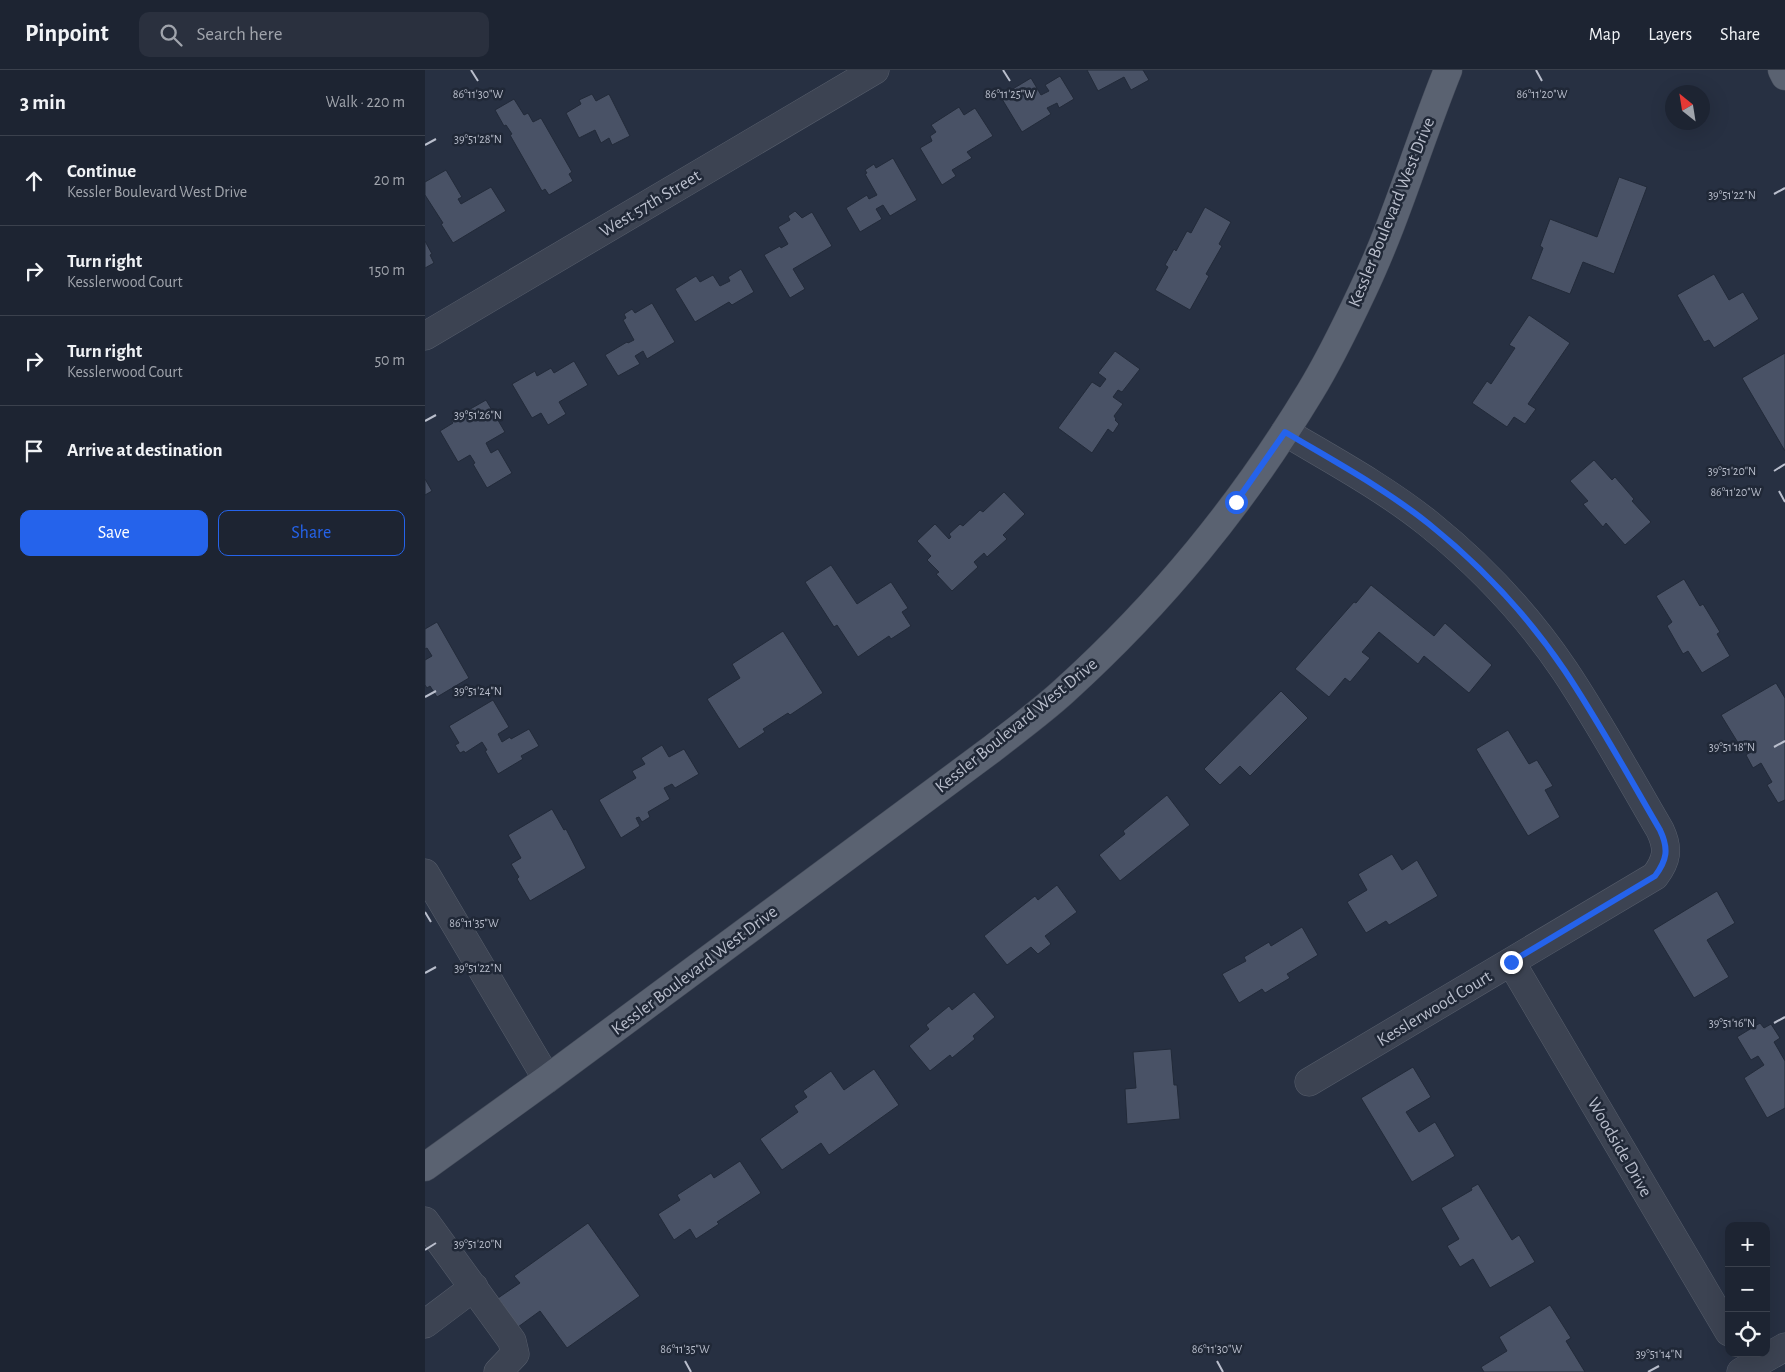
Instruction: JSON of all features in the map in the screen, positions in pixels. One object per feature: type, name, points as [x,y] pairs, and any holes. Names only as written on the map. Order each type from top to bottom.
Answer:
[{"type":"main road","name":"Kessler Boulevard West Drive","points":[[425,1167],[547,1079],[992,749],[1063,691],[1155,602],[1223,520],[1285,432],[1311,391],[1363,290],[1404,189],[1448,70]]},
{"type":"main road","points":[[1782,70],[1785,76]]},
{"type":"street","name":"West 57th Street","points":[[425,336],[872,71]]},
{"type":"street","name":"Kesslerwood Court","points":[[1285,432],[1379,488],[1439,532],[1488,578],[1531,625],[1565,670],[1665,839],[1666,854],[1664,864],[1655,876],[1309,1082]]},
{"type":"street","points":[[425,873],[547,1079]]},
{"type":"street","name":"Woodside Drive","points":[[1511,962],[1725,1325]]},
{"type":"street","points":[[425,1221],[511,1341],[515,1354],[497,1372]]},
{"type":"street","points":[[425,1324],[474,1287]]},
{"type":"street","points":[[1746,1366],[1785,1347]]},
{"type":"building","points":[[1087,70],[1143,70],[1149,80],[1131,90],[1124,77],[1098,91]]},
{"type":"building","points":[[1060,76],[1074,99],[1059,108],[1057,103],[1047,108],[1051,114],[1022,132],[1002,99],[1013,93],[1011,90],[1031,78],[1041,95],[1049,91],[1045,85]]},
{"type":"building","points":[[592,94],[596,101],[609,94],[630,136],[612,145],[609,138],[601,143],[595,130],[579,138],[566,113],[581,104],[579,100]]},
{"type":"building","points":[[514,99],[524,115],[528,113],[533,122],[541,118],[572,172],[569,174],[573,181],[549,195],[545,189],[542,191],[510,135],[512,134],[506,125],[504,126],[495,110]]},
{"type":"building","points":[[959,107],[964,115],[975,108],[993,136],[967,152],[972,158],[952,170],[956,176],[942,185],[920,148],[932,141],[930,136],[936,132],[931,125]]},
{"type":"building","points":[[893,158],[917,200],[890,216],[883,205],[876,209],[882,219],[860,232],[846,208],[867,195],[869,199],[877,195],[865,174],[867,173],[865,170],[874,164],[876,168]]},
{"type":"building","points":[[446,170],[462,197],[458,199],[461,204],[491,187],[506,211],[453,243],[425,195],[425,182]]},
{"type":"building","points":[[1619,177],[1647,187],[1614,274],[1583,262],[1570,294],[1531,279],[1543,248],[1540,246],[1550,219],[1597,237]]},
{"type":"building","points":[[1205,207],[1231,222],[1219,244],[1222,246],[1206,274],[1209,276],[1190,310],[1155,290],[1168,267],[1165,265],[1174,249],[1176,251],[1187,231],[1191,233]]},
{"type":"building","points":[[795,211],[802,218],[812,212],[832,246],[793,269],[805,289],[790,298],[764,255],[780,246],[781,248],[788,244],[778,227],[790,220],[788,216]]},
{"type":"building","points":[[425,241],[432,254],[430,255],[434,263],[425,268]]},
{"type":"building","points":[[741,269],[754,292],[732,305],[729,302],[695,322],[675,289],[696,276],[700,282],[713,275],[720,286],[730,281],[728,277]]},
{"type":"building","points":[[1714,274],[1729,300],[1743,292],[1759,319],[1714,348],[1709,340],[1704,342],[1677,295]]},
{"type":"building","points":[[652,303],[675,342],[647,359],[643,351],[635,356],[640,364],[618,376],[605,355],[634,340],[623,320],[626,318],[624,314],[632,309],[635,313]]},
{"type":"building","points":[[1529,315],[1570,343],[1528,404],[1536,409],[1525,424],[1514,417],[1507,427],[1472,403],[1487,381],[1491,384],[1515,348],[1509,345]]},
{"type":"building","points":[[1115,351],[1140,369],[1122,392],[1118,390],[1113,397],[1123,404],[1114,416],[1119,424],[1113,433],[1108,429],[1092,453],[1058,428],[1092,382],[1100,387],[1106,379],[1098,373]]},
{"type":"building","points":[[1785,353],[1785,451],[1742,378]]},
{"type":"building","points":[[574,361],[588,385],[559,402],[566,414],[548,425],[541,413],[532,418],[512,384],[535,371],[537,376],[551,368],[554,373]]},
{"type":"building","points":[[486,400],[505,432],[486,443],[491,453],[498,449],[512,473],[487,488],[470,455],[458,462],[440,431],[453,423],[451,420]]},
{"type":"building","points":[[1594,460],[1612,480],[1615,477],[1634,499],[1632,501],[1651,522],[1625,545],[1606,523],[1603,527],[1583,504],[1588,501],[1570,481]]},
{"type":"building","points":[[425,479],[432,491],[425,495]]},
{"type":"building","points":[[1004,492],[1025,514],[1003,535],[1007,539],[987,557],[984,553],[974,562],[978,567],[952,591],[936,574],[939,572],[927,560],[931,556],[917,541],[935,524],[949,539],[951,537],[949,534],[960,524],[963,526],[980,510],[983,512]]},
{"type":"building","points":[[831,565],[857,604],[891,582],[908,608],[902,612],[911,626],[891,639],[889,636],[858,657],[837,625],[834,627],[805,582]]},
{"type":"building","points":[[1684,579],[1700,606],[1703,604],[1720,632],[1717,634],[1730,656],[1702,673],[1688,651],[1683,654],[1667,626],[1672,622],[1656,596]]},
{"type":"building","points":[[1371,585],[1434,636],[1445,623],[1492,665],[1469,693],[1424,656],[1418,664],[1379,632],[1362,652],[1370,658],[1350,682],[1345,678],[1329,697],[1295,669]]},
{"type":"building","points":[[437,622],[469,678],[437,697],[430,686],[427,688],[425,685],[425,660],[432,656],[427,648],[425,649],[425,629]]},
{"type":"building","points":[[783,631],[823,693],[790,715],[788,713],[763,729],[765,732],[739,749],[707,699],[740,678],[732,664]]},
{"type":"building","points":[[1776,683],[1785,698],[1785,800],[1778,803],[1767,785],[1772,782],[1761,763],[1753,768],[1746,755],[1750,752],[1745,743],[1740,746],[1721,715]]},
{"type":"building","points":[[1281,691],[1308,718],[1250,776],[1240,766],[1220,785],[1204,769]]},
{"type":"building","points":[[493,700],[509,727],[498,734],[502,742],[529,729],[539,746],[521,756],[523,759],[498,774],[482,742],[465,753],[464,751],[460,753],[455,745],[459,743],[449,726]]},
{"type":"building","points":[[1508,730],[1529,764],[1537,760],[1553,786],[1545,790],[1560,817],[1528,836],[1476,749]]},
{"type":"building","points":[[662,745],[669,757],[684,749],[699,774],[675,788],[672,784],[664,788],[670,799],[648,812],[650,817],[642,822],[639,817],[636,818],[640,826],[621,838],[599,800],[636,778],[632,771],[645,764],[641,758]]},
{"type":"building","points":[[1167,795],[1190,825],[1120,881],[1099,855],[1125,834],[1123,831]]},
{"type":"building","points":[[552,809],[564,830],[566,829],[586,868],[530,901],[517,879],[519,877],[511,864],[521,858],[508,835]]},
{"type":"building","points":[[1392,854],[1402,870],[1417,860],[1438,896],[1389,925],[1386,921],[1366,933],[1347,902],[1367,890],[1358,874]]},
{"type":"building","points":[[1057,885],[1077,912],[1045,936],[1051,944],[1038,954],[1031,947],[1007,965],[984,936],[1035,896],[1038,900]]},
{"type":"building","points":[[1717,891],[1735,923],[1707,940],[1729,977],[1694,998],[1653,930]]},
{"type":"building","points":[[1302,927],[1318,955],[1287,974],[1290,978],[1265,993],[1262,989],[1239,1003],[1222,974],[1246,961],[1244,957],[1269,942],[1271,946]]},
{"type":"building","points":[[974,992],[995,1017],[973,1036],[975,1039],[952,1058],[950,1055],[930,1071],[909,1046],[929,1029],[926,1025],[949,1006],[952,1010]]},
{"type":"building","points":[[1760,1023],[1764,1028],[1771,1024],[1780,1038],[1774,1042],[1785,1061],[1785,1108],[1767,1118],[1744,1078],[1764,1065],[1758,1056],[1751,1060],[1737,1037]]},
{"type":"building","points":[[1171,1049],[1174,1085],[1177,1085],[1180,1119],[1127,1124],[1125,1089],[1136,1088],[1133,1052]]},
{"type":"building","points":[[1413,1067],[1431,1097],[1406,1112],[1419,1132],[1435,1122],[1455,1156],[1412,1182],[1361,1098]]},
{"type":"building","points":[[874,1069],[899,1105],[829,1155],[821,1143],[782,1170],[760,1139],[798,1112],[794,1106],[807,1097],[803,1091],[831,1071],[844,1090]]},
{"type":"building","points":[[740,1161],[761,1193],[717,1222],[719,1224],[696,1239],[690,1229],[674,1240],[658,1214],[680,1200],[677,1195],[711,1173],[714,1178]]},
{"type":"building","points":[[1478,1184],[1512,1240],[1519,1235],[1535,1262],[1490,1288],[1473,1259],[1460,1267],[1447,1246],[1459,1239],[1441,1208],[1472,1190],[1471,1188]]},
{"type":"building","points":[[588,1223],[640,1296],[567,1348],[540,1311],[518,1327],[498,1298],[520,1283],[514,1276]]},
{"type":"building","points":[[1550,1305],[1571,1338],[1566,1341],[1585,1372],[1484,1372],[1481,1367],[1507,1351],[1499,1337]]},
{"type":"route","points":[[1236,502],[1285,432],[1403,504],[1463,554],[1522,614],[1565,670],[1580,695],[1665,839],[1666,854],[1664,864],[1655,876],[1511,962]]}]
